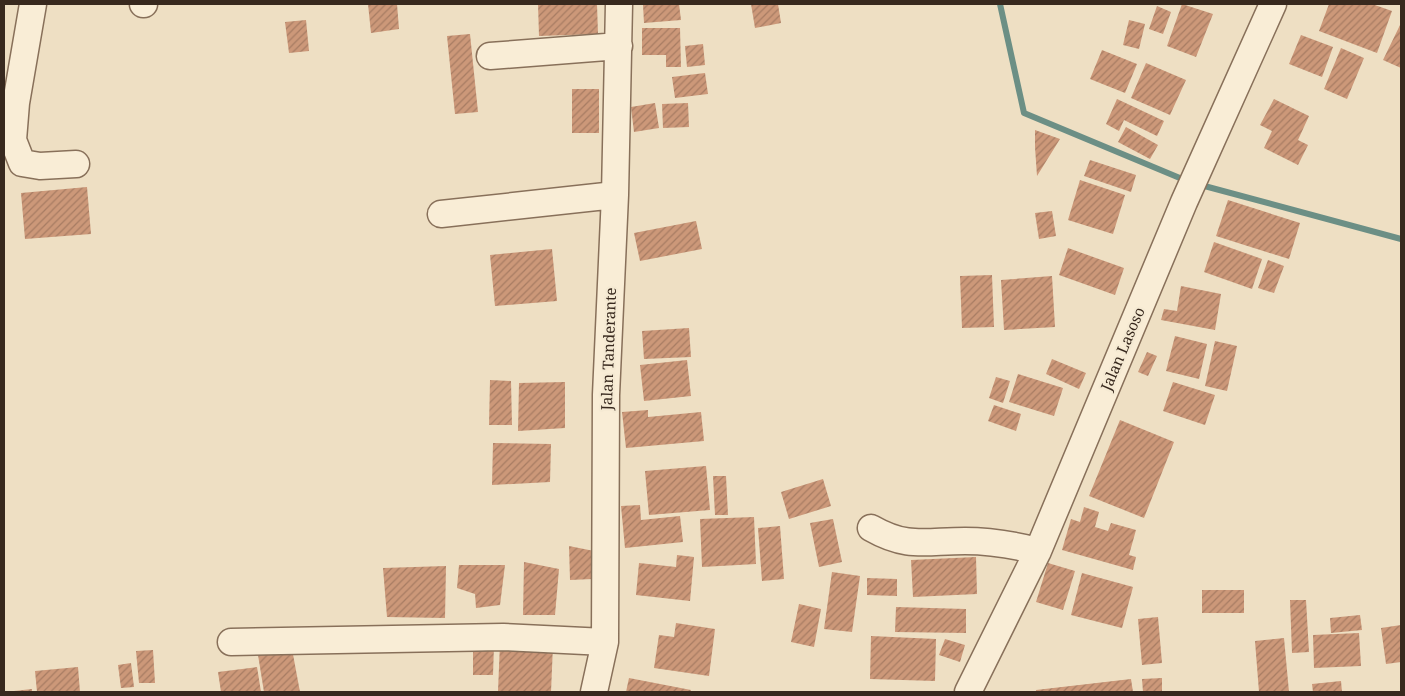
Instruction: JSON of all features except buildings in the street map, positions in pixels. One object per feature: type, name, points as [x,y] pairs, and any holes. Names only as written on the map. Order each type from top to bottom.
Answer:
[{"type":"street","points":[[33,4],[16,103],[13,140],[17,155],[22,163],[30,165],[76,164]]},
{"type":"street","name":"Jalan Tanderante","points":[[594,692],[604,642],[606,395],[615,195],[619,4]]},
{"type":"street","name":"Jalan Lasoso","points":[[968,692],[1038,551],[1184,202],[1202,166],[1273,4]]},
{"type":"street","points":[[490,56],[619,46]]},
{"type":"street","points":[[441,214],[615,195]]},
{"type":"street","points":[[872,528],[891,539],[917,544],[966,541],[995,542],[1038,551]]},
{"type":"street","points":[[231,642],[503,637],[604,642]]},
{"type":"waterway","points":[[1000,4],[1024,113],[1187,181]]},
{"type":"waterway","points":[[1197,184],[1401,239]]}]
